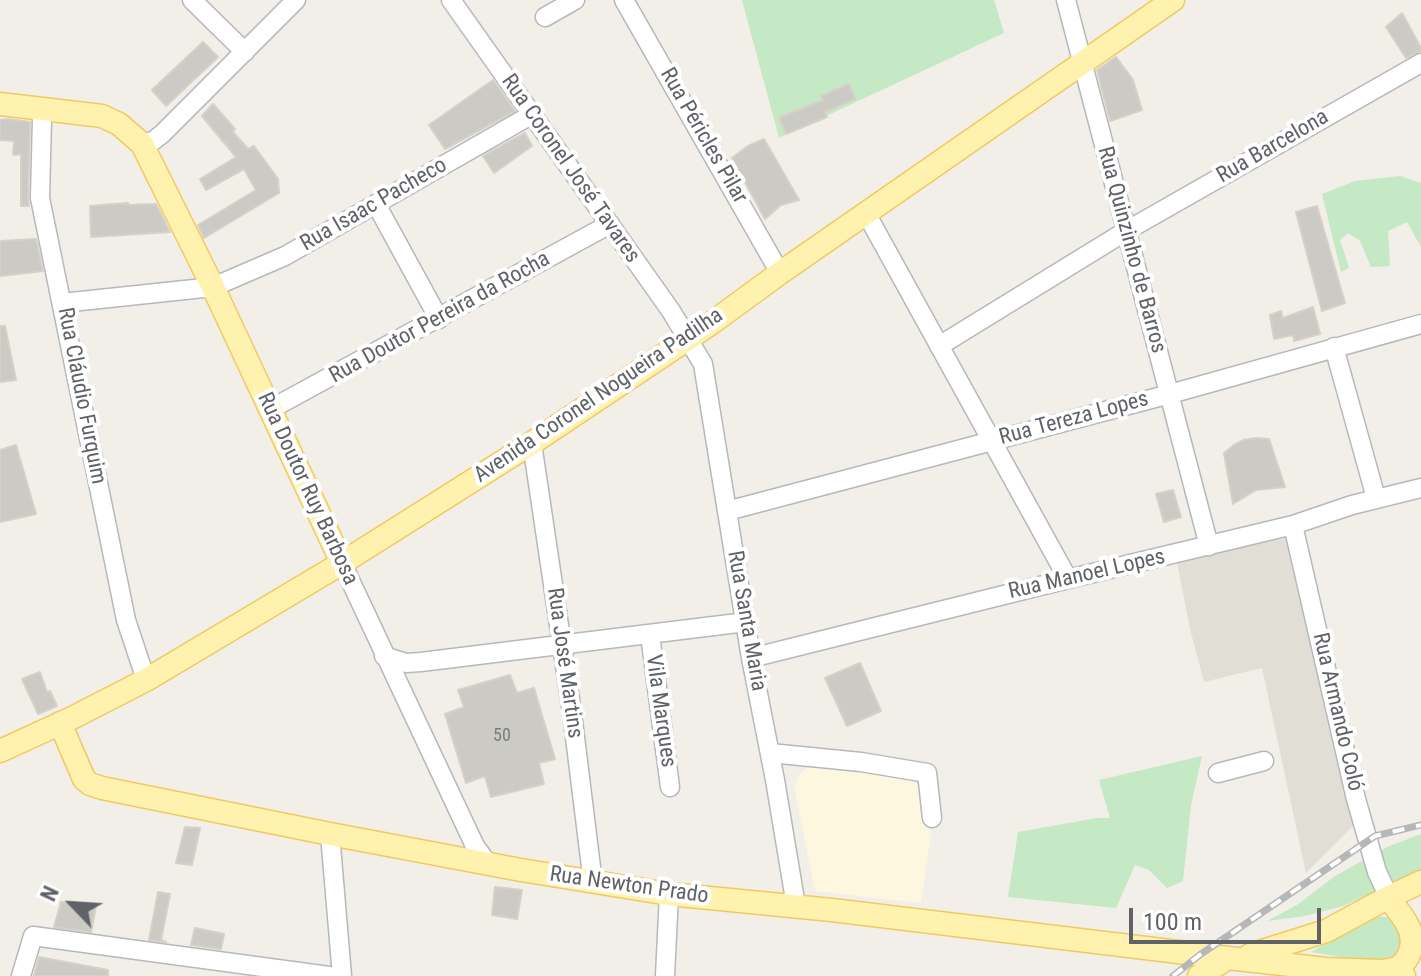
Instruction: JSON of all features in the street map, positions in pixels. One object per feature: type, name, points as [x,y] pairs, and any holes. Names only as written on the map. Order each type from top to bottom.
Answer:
[{"type":"main road","name":"Avenida Coronel Nogueira Padilha","points":[[0,751],[146,680],[342,563],[532,443],[689,338],[1173,0]]},
{"type":"main road","points":[[0,104],[102,116],[119,124],[141,143]]},
{"type":"main road","name":"Rua Doutor Ruy Barbosa","points":[[141,143],[213,287],[342,563]]},
{"type":"main road","name":"Rua Newton Prado","points":[[60,723],[84,779],[102,788],[488,864],[669,894],[1183,951],[1325,972],[1380,971],[1404,976]]},
{"type":"main road","points":[[1326,931],[1183,951],[1196,967],[1197,976],[1235,958],[1326,931],[1421,882]]},
{"type":"main road","points":[[1380,971],[1400,966],[1407,958],[1413,939],[1409,927],[1389,897]]},
{"type":"street","points":[[192,0],[245,52]]},
{"type":"street","points":[[141,143],[153,141],[162,134],[296,0]]},
{"type":"street","name":"Rua Coronel José Tavares","points":[[451,0],[689,338]]},
{"type":"street","points":[[545,17],[575,0]]},
{"type":"street","name":"Rua Péricles Pilar","points":[[624,0],[780,273]]},
{"type":"street","name":"Rua Quinzinho de Barros","points":[[1066,0],[1209,546]]},
{"type":"street","name":"Rua Barcelona","points":[[939,346],[1126,231],[1421,63]]},
{"type":"street","name":"Rua Cláudio Furquim","points":[[39,109],[42,118],[40,198],[126,620],[146,680]]},
{"type":"street","name":"Rua Isaac Pacheco","points":[[62,303],[213,287],[285,256],[531,115]]},
{"type":"street","points":[[376,204],[439,319]]},
{"type":"street","points":[[866,213],[1068,579]]},
{"type":"street","name":"Rua Doutor Pereira da Rocha","points":[[269,410],[610,224]]},
{"type":"street","name":"Rua Tereza Lopes","points":[[727,511],[1421,324]]},
{"type":"street","name":"Rua Santa Maria","points":[[689,338],[703,364],[751,658],[796,906]]},
{"type":"street","points":[[1334,347],[1376,498]]},
{"type":"street","name":"Rua José Martins","points":[[532,443],[593,883]]},
{"type":"street","name":"Rua Manoel Lopes","points":[[751,658],[1293,525],[1376,498],[1421,488]]},
{"type":"street","name":"Rua Armando Coló","points":[[1293,525],[1356,799],[1377,872],[1389,897]]},
{"type":"street","name":"Rua Doutor Ruy Barbosa","points":[[342,563],[480,855],[488,864]]},
{"type":"street","points":[[384,656],[406,663],[421,662],[746,622]]},
{"type":"street","name":"Vila Marques","points":[[650,635],[670,787]]},
{"type":"street","points":[[402,691],[405,676],[421,662]]},
{"type":"street","points":[[770,753],[861,762],[927,773],[932,818]]},
{"type":"street","points":[[1218,773],[1264,761]]},
{"type":"street","points":[[330,834],[342,976]]},
{"type":"street","points":[[455,857],[468,848],[470,834]]},
{"type":"street","points":[[665,976],[669,894]]},
{"type":"street","points":[[21,976],[33,936],[329,976]]},
{"type":"shaded area","points":[[1286,538],[1356,823],[1306,873],[1262,668],[1204,682],[1177,562]]},
{"type":"shaded area","points":[[813,766],[914,780],[922,788],[931,834],[921,903],[815,891],[794,787],[805,769]]},
{"type":"green space","points":[[742,0],[994,0],[1004,33],[779,138]]},
{"type":"green space","points":[[1400,176],[1421,183],[1421,247],[1407,222],[1388,231],[1390,266],[1371,267],[1360,241],[1348,233],[1340,240],[1349,268],[1341,272],[1322,194],[1355,181]]},
{"type":"green space","points":[[1202,756],[1191,805],[1183,881],[1167,888],[1149,870],[1135,865],[1116,908],[1008,897],[1018,832],[1110,818],[1099,780]]},
{"type":"green space","points":[[1421,834],[1421,870],[1343,906],[1305,916],[1267,921],[1297,905],[1335,876],[1387,847]]},
{"type":"green space","points":[[1375,916],[1397,921],[1403,945],[1396,959],[1383,964],[1311,952]]},
{"type":"building","points":[[1402,13],[1421,48],[1421,51],[1406,58],[1386,27]]},
{"type":"building","points":[[203,42],[218,57],[166,106],[152,90]]},
{"type":"building","points":[[1116,57],[1133,80],[1142,110],[1110,121],[1097,70]]},
{"type":"building","points":[[493,80],[515,111],[445,149],[429,125]]},
{"type":"building","points":[[849,84],[855,99],[825,112],[827,117],[786,134],[779,118],[823,100],[821,96]]},
{"type":"building","points":[[213,104],[248,149],[254,146],[278,179],[279,193],[204,238],[198,225],[256,190],[244,169],[206,190],[200,179],[236,157],[202,116]]},
{"type":"building","points":[[0,120],[30,122],[29,206],[21,206],[21,154],[13,155],[14,141],[0,140]]},
{"type":"building","points":[[525,133],[532,146],[494,173],[483,156]]},
{"type":"building","points":[[764,139],[799,200],[781,205],[765,219],[732,158]]},
{"type":"building","points":[[156,204],[170,232],[91,237],[90,206]]},
{"type":"building","points":[[1317,206],[1345,303],[1322,311],[1296,212]]},
{"type":"building","points":[[36,239],[43,271],[0,276],[0,241]]},
{"type":"building","points":[[1313,307],[1320,334],[1294,341],[1293,335],[1274,339],[1270,315],[1281,311],[1283,318]]},
{"type":"building","points":[[0,326],[5,326],[16,380],[0,382]]},
{"type":"building","points":[[1269,439],[1285,487],[1256,490],[1233,504],[1224,453],[1243,440]]},
{"type":"building","points":[[16,445],[36,514],[0,522],[0,450]]},
{"type":"building","points":[[1173,490],[1181,517],[1164,522],[1156,494]]},
{"type":"building","points":[[860,663],[881,711],[847,726],[825,678]]},
{"type":"building","points":[[40,672],[47,692],[50,691],[57,706],[38,714],[22,679]]},
{"type":"building","points":[[510,675],[517,693],[534,688],[555,759],[539,763],[544,784],[491,797],[485,776],[466,783],[445,714],[464,707],[458,690]]},
{"type":"building","points":[[185,827],[200,828],[192,865],[176,863]]},
{"type":"building","points":[[495,887],[522,890],[517,919],[492,915]]},
{"type":"building","points":[[158,892],[170,894],[161,940],[166,942],[149,940]]},
{"type":"building","points":[[61,902],[96,906],[91,932],[54,927]]},
{"type":"building","points":[[195,928],[224,934],[221,949],[191,945]]},
{"type":"building","points":[[39,957],[108,970],[108,976],[34,976]]},
{"type":"railway","points":[[1173,976],[1375,836],[1421,825]]}]
